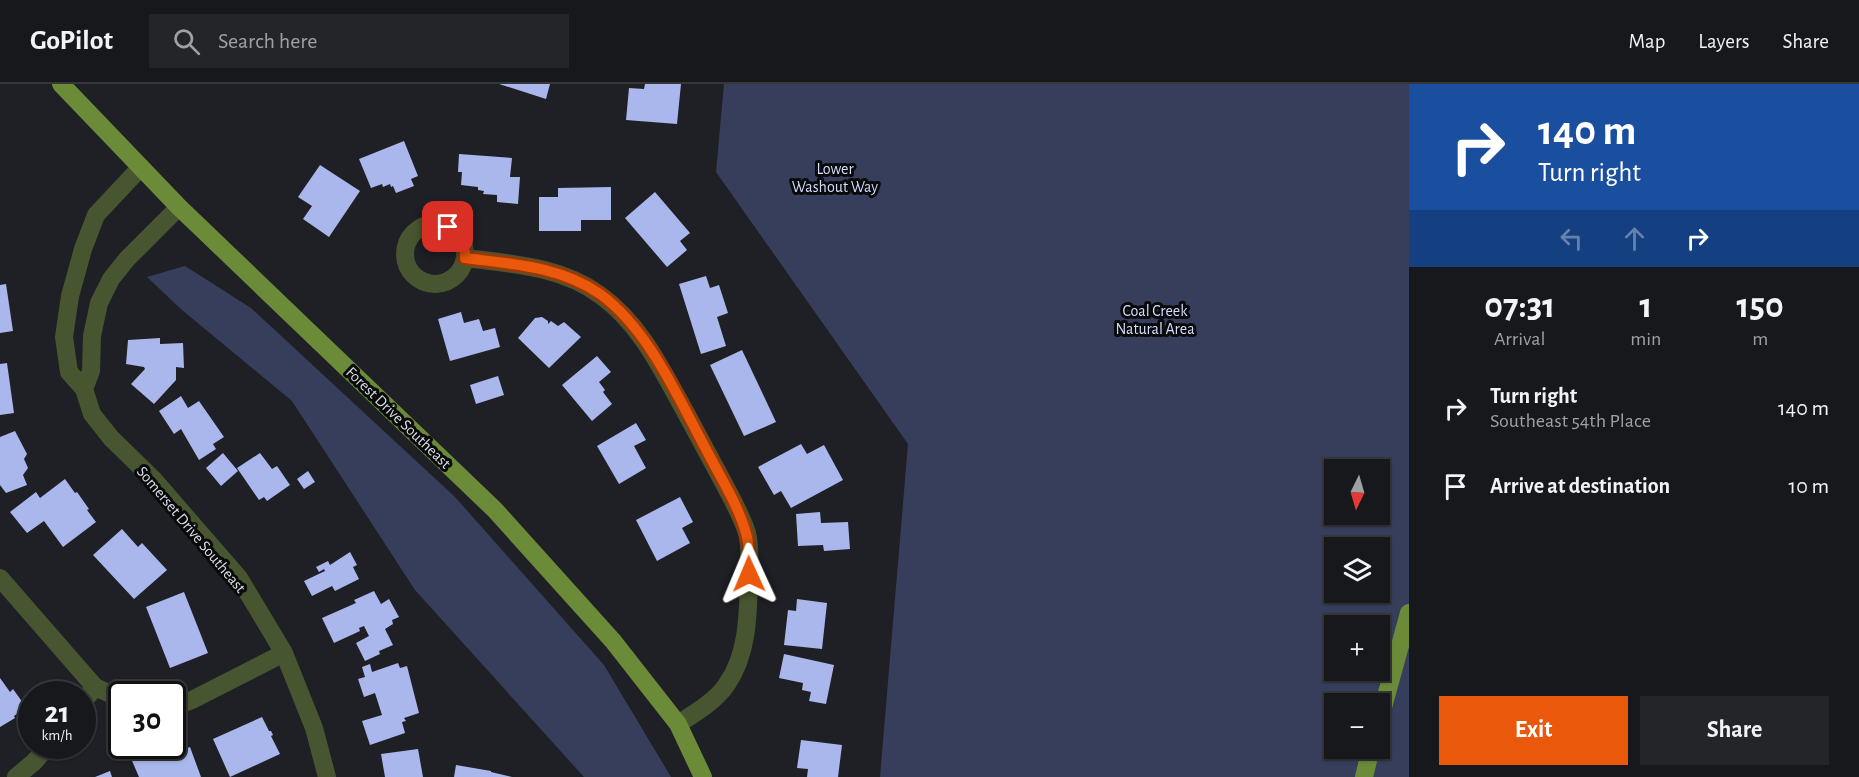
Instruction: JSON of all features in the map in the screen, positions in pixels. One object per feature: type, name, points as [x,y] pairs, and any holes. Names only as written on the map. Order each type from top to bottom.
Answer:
[{"type":"main road","name":"Forest Drive Southeast","points":[[61,84],[179,207],[495,510],[613,640],[678,724],[703,777]]},
{"type":"main road","points":[[1387,693],[1409,613]]},
{"type":"main road","points":[[1364,777],[1368,759]]},
{"type":"street","name":"Somerset Drive Southeast","points":[[141,167],[96,215],[83,249],[70,296],[64,337],[69,372],[84,389],[92,414],[111,438],[154,480],[238,578],[284,653],[314,728],[327,777]]},
{"type":"street","points":[[84,389],[91,371],[92,336],[99,303],[111,279],[127,259],[179,207]]},
{"type":"street","points":[[465,258],[532,267],[564,275],[599,294],[623,314],[659,363],[735,504],[747,534],[749,553],[748,614],[745,637],[737,664],[727,685],[703,707],[678,724]]},
{"type":"street","points":[[0,578],[90,681]]},
{"type":"street","points":[[186,702],[284,653]]},
{"type":"street","points":[[16,777],[37,759]]},
{"type":"green space","name":"Coal Creek Natural Area","points":[[724,84],[1409,84],[1409,777],[880,777],[908,444],[716,172]]},
{"type":"green space","points":[[185,266],[251,308],[455,497],[604,665],[671,777],[584,777],[415,590],[292,401],[182,310],[147,277]]},
{"type":"building","points":[[499,84],[550,84],[546,99]]},
{"type":"building","points":[[645,84],[681,84],[677,124],[626,120],[629,88],[644,89]]},
{"type":"building","points":[[404,141],[418,176],[411,179],[414,186],[396,193],[390,184],[371,188],[359,159]]},
{"type":"building","points":[[459,154],[512,158],[510,177],[520,177],[518,204],[497,202],[497,195],[483,194],[484,191],[478,190],[478,187],[461,185],[462,172],[458,172]]},
{"type":"building","points":[[320,165],[360,191],[329,237],[303,219],[312,206],[298,197]]},
{"type":"building","points":[[611,187],[611,220],[581,220],[581,231],[539,231],[539,197],[558,197],[558,188]]},
{"type":"building","points":[[655,192],[690,233],[680,241],[687,250],[667,267],[625,218]]},
{"type":"building","points":[[706,276],[710,288],[719,285],[728,313],[717,317],[726,346],[701,354],[679,284]]},
{"type":"building","points":[[6,284],[13,331],[0,333],[0,285]]},
{"type":"building","points":[[461,312],[464,323],[479,319],[483,331],[495,328],[500,347],[450,361],[438,319]]},
{"type":"building","points":[[542,317],[548,321],[548,324],[551,321],[558,326],[564,322],[581,337],[549,368],[518,338],[535,318]]},
{"type":"building","points":[[160,338],[160,344],[183,343],[184,368],[176,367],[176,380],[154,404],[131,384],[145,369],[126,364],[128,340]]},
{"type":"building","points":[[742,350],[776,422],[744,436],[710,365]]},
{"type":"building","points":[[597,356],[611,372],[599,382],[612,404],[592,421],[562,385]]},
{"type":"building","points":[[7,363],[14,413],[0,415],[0,364]]},
{"type":"building","points":[[498,376],[504,395],[476,404],[470,385]]},
{"type":"building","points":[[181,396],[188,408],[199,401],[224,437],[213,444],[216,449],[199,460],[181,429],[174,434],[159,411]]},
{"type":"building","points":[[636,423],[646,440],[634,446],[646,468],[619,484],[597,446]]},
{"type":"building","points":[[15,431],[27,454],[24,459],[28,468],[23,475],[27,485],[6,493],[0,485],[0,437]]},
{"type":"building","points":[[801,444],[807,454],[824,445],[843,480],[791,508],[781,491],[774,495],[758,467]]},
{"type":"building","points":[[223,453],[238,471],[221,486],[206,468]]},
{"type":"building","points":[[260,453],[272,469],[277,466],[290,485],[267,501],[264,497],[259,500],[237,468]]},
{"type":"building","points":[[308,471],[315,482],[304,489],[297,479]]},
{"type":"building","points":[[65,479],[75,493],[77,492],[96,522],[63,547],[44,521],[27,533],[10,512],[36,492],[40,498]]},
{"type":"building","points":[[680,497],[693,522],[682,528],[690,543],[657,561],[636,520]]},
{"type":"building","points":[[820,512],[821,523],[848,522],[850,549],[824,551],[823,545],[798,546],[796,514]]},
{"type":"building","points":[[122,529],[138,547],[142,543],[167,570],[134,599],[93,555]]},
{"type":"building","points":[[350,552],[357,565],[353,567],[359,579],[335,591],[332,586],[312,596],[304,581],[325,571],[324,569],[319,572],[316,567],[328,561],[330,565]]},
{"type":"building","points":[[374,591],[381,604],[389,599],[399,617],[392,620],[393,624],[385,629],[393,645],[365,661],[356,643],[369,636],[364,626],[359,628],[360,631],[334,643],[322,618],[356,603],[354,600]]},
{"type":"building","points":[[184,592],[208,653],[170,668],[146,607]]},
{"type":"building","points":[[797,599],[827,603],[822,649],[784,645],[788,610],[796,611]]},
{"type":"building","points":[[784,654],[834,665],[826,704],[809,701],[811,692],[802,690],[803,683],[779,678]]},
{"type":"building","points":[[398,663],[400,668],[407,666],[419,713],[404,718],[406,721],[402,722],[405,733],[370,745],[362,721],[382,715],[375,693],[364,697],[358,679],[365,677],[362,667],[370,664],[372,672]]},
{"type":"building","points":[[0,678],[10,692],[13,689],[18,696],[18,713],[14,716],[15,718],[0,727]]},
{"type":"building","points":[[262,717],[273,735],[271,736],[280,754],[230,777],[213,739]]},
{"type":"building","points":[[801,740],[842,745],[838,777],[807,777],[808,769],[797,768]]},
{"type":"building","points":[[190,747],[201,777],[139,777],[131,759],[186,759],[186,749]]},
{"type":"building","points":[[418,749],[423,777],[385,777],[381,754]]},
{"type":"building","points":[[456,765],[491,771],[512,777],[454,777]]},
{"type":"building","points":[[110,771],[112,777],[95,777]]},
{"type":"route","points":[[448,227],[462,240],[465,258],[532,267],[564,275],[599,294],[623,314],[659,363],[735,504],[747,534],[749,574]]},
{"type":"park label","name":"Lower Washout Way","points":[[835,177]]}]
